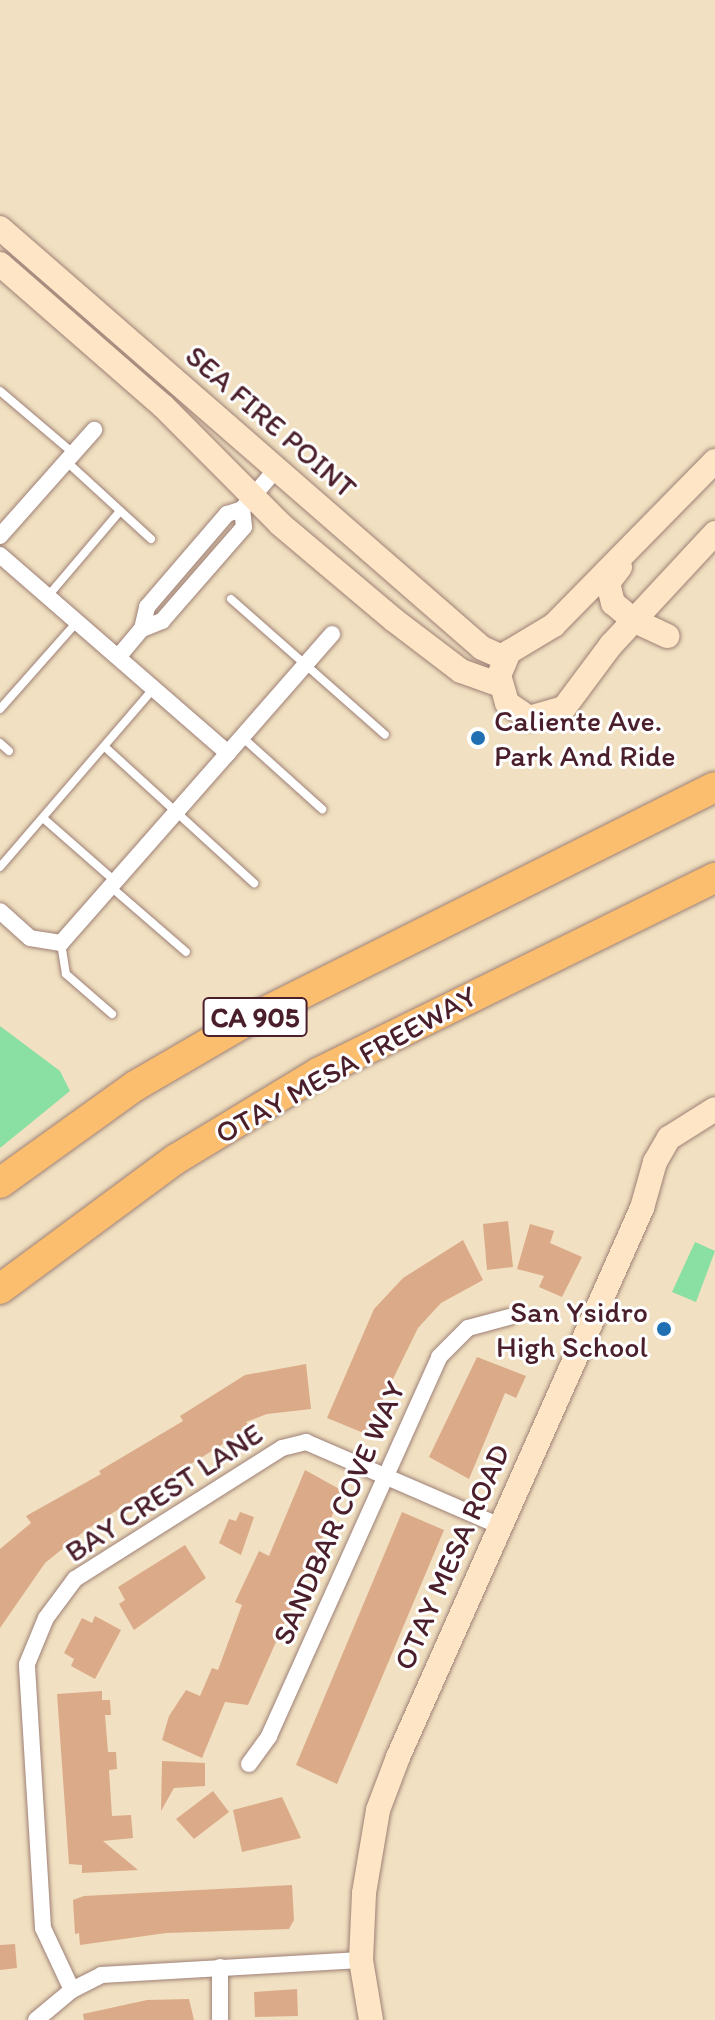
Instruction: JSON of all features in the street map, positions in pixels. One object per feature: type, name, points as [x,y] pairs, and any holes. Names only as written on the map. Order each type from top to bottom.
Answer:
[{"type":"highway","points":[[527,879],[715,768]]},
{"type":"highway","name":"CA 905","points":[[0,1183],[135,1086],[245,1022],[715,787]]},
{"type":"highway","name":"OTAY MESA FREEWAY","points":[[0,1289],[176,1159],[318,1073],[715,878]]},
{"type":"street","name":"SEA FIRE POINT","points":[[0,228],[482,648],[504,658]]},
{"type":"street","name":"SEA FIRE POINT","points":[[0,264],[163,406],[247,503],[436,654],[461,671],[500,685]]},
{"type":"street","points":[[3,526],[94,430]]},
{"type":"street","points":[[715,461],[638,543],[554,625],[504,658],[500,685],[516,713],[541,718],[557,713],[633,620],[715,533]]},
{"type":"street","points":[[119,656],[142,629],[147,607],[227,514],[247,503],[277,468]]},
{"type":"street","points":[[638,543],[608,583],[608,592],[633,620],[668,636],[659,621],[656,596]]},
{"type":"street","points":[[0,555],[228,753]]},
{"type":"street","points":[[0,911],[30,938],[61,943],[332,634]]},
{"type":"street","name":"OTAY MESA ROAD","points":[[371,2020],[361,1960],[364,1893],[378,1810],[669,1138],[715,1109]]},
{"type":"street","name":"SANDBAR COVE WAY","points":[[249,1764],[269,1736],[439,1357],[468,1328],[509,1317]]},
{"type":"street","name":"BAY CREST LANE","points":[[72,1990],[43,1928],[32,1804],[27,1664],[46,1618],[75,1579],[282,1448],[306,1442],[388,1474],[500,1526]]},
{"type":"street","points":[[36,2020],[72,1990],[101,1975],[361,1960]]},
{"type":"street","points":[[220,1967],[220,2020]]},
{"type":"lane","points":[[0,391],[151,539]]},
{"type":"lane","points":[[48,596],[120,511]]},
{"type":"lane","points":[[231,599],[385,735]]},
{"type":"lane","points":[[0,709],[77,621]]},
{"type":"lane","points":[[0,867],[155,688]]},
{"type":"lane","points":[[242,737],[322,809]]},
{"type":"lane","points":[[0,743],[9,751]]},
{"type":"lane","points":[[105,747],[254,883]]},
{"type":"lane","points":[[43,818],[186,952]]},
{"type":"lane","points":[[61,943],[66,974],[112,1014]]},
{"type":"green space","points":[[0,1026],[60,1071],[70,1091],[0,1148]]},
{"type":"green space","points":[[695,1242],[715,1251],[696,1302],[672,1292]]},
{"type":"building","points":[[508,1221],[513,1267],[487,1270],[483,1224]]},
{"type":"building","points":[[530,1224],[554,1231],[550,1243],[582,1257],[562,1297],[539,1287],[544,1276],[517,1269]]},
{"type":"building","points":[[463,1240],[483,1280],[441,1303],[418,1328],[366,1434],[327,1418],[374,1309],[403,1278]]},
{"type":"building","points":[[477,1357],[526,1376],[516,1398],[505,1393],[469,1479],[429,1457]]},
{"type":"building","points":[[306,1364],[311,1409],[267,1414],[246,1422],[250,1427],[87,1529],[45,1563],[0,1628],[0,1549],[31,1523],[26,1516],[101,1474],[99,1471],[183,1421],[180,1416],[245,1375]]},
{"type":"building","points":[[305,1470],[343,1491],[248,1705],[225,1702],[202,1758],[162,1740],[169,1716],[186,1690],[200,1696],[212,1668],[218,1670],[242,1605],[235,1602],[259,1551],[269,1556]]},
{"type":"building","points":[[240,1512],[254,1517],[241,1555],[219,1543],[229,1519],[236,1521]]},
{"type":"building","points":[[402,1512],[444,1530],[337,1784],[296,1765]]},
{"type":"building","points":[[185,1545],[206,1578],[134,1630],[119,1604],[125,1600],[118,1587]]},
{"type":"building","points":[[95,1616],[121,1630],[95,1679],[71,1666],[74,1659],[64,1653],[82,1618],[92,1623]]},
{"type":"building","points":[[102,1691],[102,1700],[110,1700],[111,1715],[105,1715],[108,1752],[116,1752],[117,1769],[109,1770],[112,1816],[131,1815],[133,1838],[103,1841],[138,1870],[82,1873],[82,1865],[69,1864],[57,1694]]},
{"type":"building","points":[[162,1761],[205,1763],[205,1786],[174,1788],[161,1811]]},
{"type":"building","points":[[213,1791],[229,1812],[194,1839],[176,1819]]},
{"type":"building","points":[[282,1797],[301,1838],[242,1852],[233,1810]]},
{"type":"building","points":[[292,1885],[294,1920],[289,1929],[166,1933],[80,1945],[79,1933],[75,1934],[73,1900],[84,1896]]},
{"type":"building","points":[[15,1944],[17,1968],[0,1970],[0,1945]]},
{"type":"building","points":[[297,1989],[298,2016],[255,2017],[254,1992]]},
{"type":"building","points":[[189,1999],[194,2020],[84,2020],[83,2014],[147,2000]]},
{"type":"place","name":"Caliente Ave. Park And Ride","points":[[478,738]]},
{"type":"place","name":"San Ysidro High School","points":[[664,1329]]}]
